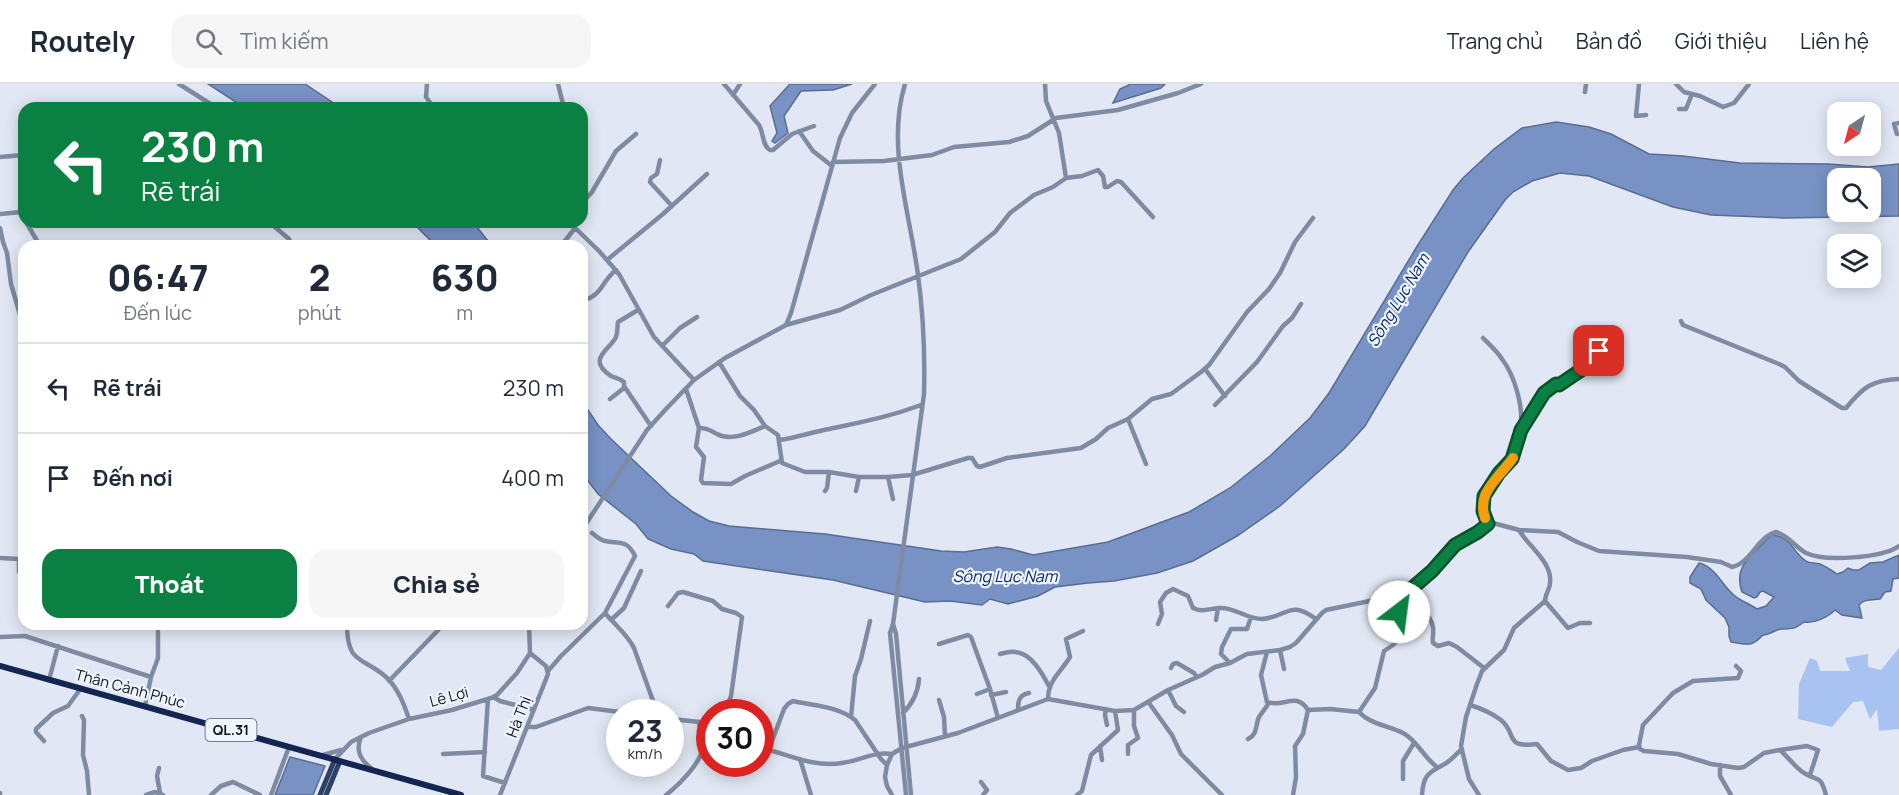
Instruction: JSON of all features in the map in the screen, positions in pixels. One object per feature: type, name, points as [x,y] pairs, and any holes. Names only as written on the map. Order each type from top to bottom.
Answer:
[{"type":"highway","name":"Thân Cảnh Phúc","points":[[0,666],[374,770],[442,792],[461,795]]},
{"type":"main road","points":[[320,795],[338,760]]},
{"type":"main road","points":[[326,795],[338,760]]},
{"type":"street","points":[[179,84],[208,102]]},
{"type":"street","points":[[427,84],[426,97],[430,102]]},
{"type":"street","points":[[558,84],[562,102]]},
{"type":"street","points":[[724,84],[759,125],[763,131],[764,144],[767,148],[773,150],[792,134],[814,126]]},
{"type":"street","points":[[733,95],[740,84]]},
{"type":"street","points":[[786,325],[840,138],[852,113],[875,84]]},
{"type":"street","points":[[905,84],[898,121],[899,158],[918,276],[925,371],[890,633],[911,795]]},
{"type":"street","points":[[1045,84],[1046,101],[1054,118],[1063,152],[1066,178]]},
{"type":"street","points":[[799,131],[813,151],[833,164],[884,161],[940,153],[950,148],[1017,140],[1037,131],[1054,118],[1118,110],[1201,84]]},
{"type":"street","points":[[1585,92],[1586,84]]},
{"type":"street","points":[[1639,84],[1636,116],[1646,115]]},
{"type":"street","points":[[1676,84],[1683,92],[1700,96],[1726,107],[1734,103],[1749,84]]},
{"type":"street","points":[[1679,109],[1686,110],[1692,94]]},
{"type":"street","points":[[1897,134],[1894,124],[1899,123]]},
{"type":"street","points":[[588,196],[616,151],[636,134]]},
{"type":"street","points":[[0,157],[18,156]]},
{"type":"street","points":[[660,160],[657,174],[651,178],[650,182],[672,206]]},
{"type":"street","points":[[588,521],[649,428],[694,380],[719,362],[786,325],[840,310],[965,256],[995,232],[1010,213],[1034,195],[1053,187],[1066,178],[1083,176],[1098,170],[1105,188],[1117,181],[1121,182],[1153,217]]},
{"type":"street","points":[[607,260],[708,174]]},
{"type":"street","points":[[0,214],[18,212]]},
{"type":"street","points":[[719,362],[740,396],[765,426],[776,432],[779,440],[780,461],[784,465],[805,472],[829,472],[859,477],[912,475],[968,458],[972,458],[976,466],[980,467],[1007,458],[1081,448],[1108,428],[1128,419],[1152,399],[1171,394],[1205,369],[1247,312],[1269,289],[1280,273],[1295,242],[1313,218]]},
{"type":"street","points":[[0,228],[18,308]]},
{"type":"street","points":[[276,228],[290,240]]},
{"type":"street","points":[[577,228],[616,270],[654,337],[694,380]]},
{"type":"street","points":[[588,299],[595,296],[606,279],[616,270]]},
{"type":"street","points":[[1215,405],[1257,362],[1301,304]]},
{"type":"street","points":[[638,310],[618,322],[615,338],[604,350],[600,360],[609,374],[622,380],[649,428]]},
{"type":"street","points":[[662,345],[680,328],[697,318]]},
{"type":"street","points":[[1681,321],[1683,325],[1785,367],[1798,381],[1842,408],[1846,408],[1868,385],[1878,381],[1899,379]]},
{"type":"street","points":[[1483,338],[1504,360],[1521,407],[1521,430]]},
{"type":"street","points":[[1488,524],[1483,511],[1484,496],[1499,473],[1512,459],[1521,430],[1545,391],[1587,367],[1599,351],[1611,352]]},
{"type":"street","points":[[1205,369],[1225,396]]},
{"type":"street","points":[[610,399],[624,386]]},
{"type":"street","points":[[686,389],[699,428],[696,447],[704,457],[701,480],[703,483],[731,484],[780,461]]},
{"type":"street","points":[[779,440],[891,416],[921,405]]},
{"type":"street","points":[[1128,419],[1146,464]]},
{"type":"street","points":[[699,428],[708,428],[720,435],[734,436],[765,426]]},
{"type":"street","points":[[825,491],[829,472]]},
{"type":"street","points":[[856,491],[859,477]]},
{"type":"street","points":[[888,477],[893,499]]},
{"type":"street","points":[[1359,712],[1375,688],[1384,651],[1395,644],[1403,598],[1455,545],[1488,524],[1493,523],[1519,530],[1558,532],[1590,549],[1599,551],[1687,557],[1721,562],[1732,567],[1740,564],[1768,534],[1776,531],[1786,536],[1803,551],[1816,556],[1865,555],[1891,551],[1899,546]]},
{"type":"street","points":[[1519,530],[1527,543],[1544,560],[1548,569],[1551,583],[1544,597],[1545,601],[1568,628],[1580,623],[1590,623]]},
{"type":"street","points":[[588,630],[605,613],[635,553],[621,542],[605,540],[592,533]]},
{"type":"street","points":[[0,558],[18,559]]},
{"type":"street","points":[[611,620],[624,608],[641,571]]},
{"type":"street","points":[[1158,624],[1162,614],[1160,602],[1166,593],[1173,589],[1188,597],[1196,610],[1230,608],[1251,617],[1268,618],[1293,609],[1306,612],[1316,619]]},
{"type":"street","points":[[668,606],[675,596],[683,592],[713,601],[722,609],[742,617],[730,699]]},
{"type":"street","points":[[774,751],[800,759],[842,764],[878,754],[892,754],[1048,699],[1115,711],[1134,710],[1215,667],[1230,663],[1247,654],[1280,650],[1296,643],[1316,619],[1329,609],[1394,596],[1403,598],[1427,614],[1433,627],[1433,643],[1438,646],[1449,643],[1457,646],[1484,668]]},
{"type":"street","points":[[1479,795],[1469,779],[1462,749],[1470,705],[1484,668],[1504,651],[1514,628],[1545,601]]},
{"type":"street","points":[[1216,620],[1218,608]]},
{"type":"street","points":[[605,613],[629,638],[652,699]]},
{"type":"street","points":[[1230,663],[1221,654],[1222,647],[1231,629],[1247,629],[1251,617]]},
{"type":"street","points":[[851,717],[855,676],[870,621]]},
{"type":"street","points":[[893,624],[896,634],[903,713],[906,795]]},
{"type":"street","points":[[145,706],[158,658],[158,630]]},
{"type":"street","points":[[348,630],[351,650],[358,660],[389,681],[402,699],[409,719]]},
{"type":"street","points":[[389,681],[438,630]]},
{"type":"street","points":[[529,630],[530,653],[543,662],[548,671],[588,630]]},
{"type":"street","points":[[1048,699],[1049,686],[1070,657],[1066,639],[1083,631]]},
{"type":"street","points":[[939,644],[968,635],[971,637],[998,718]]},
{"type":"street","points":[[0,637],[25,636],[151,677]]},
{"type":"street","points":[[49,680],[58,646]]},
{"type":"street","points":[[1280,650],[1284,669]]},
{"type":"street","points":[[1000,654],[1016,651],[1027,656],[1041,672],[1049,686]]},
{"type":"street","points":[[1267,652],[1261,675],[1265,699],[1269,704]]},
{"type":"street","name":"Lê Lợi","points":[[321,756],[344,749],[361,737],[409,719],[452,710],[491,698],[517,673],[530,653]]},
{"type":"street","points":[[1171,668],[1177,663],[1197,677]]},
{"type":"street","points":[[1639,747],[1643,725],[1666,699],[1693,681],[1738,678],[1741,672],[1736,666]]},
{"type":"street","name":"Hà Thị","points":[[500,795],[548,671]]},
{"type":"street","points":[[903,713],[912,703],[919,679]]},
{"type":"street","points":[[44,741],[36,729],[53,713],[68,706],[81,688]]},
{"type":"street","points":[[977,694],[990,689]]},
{"type":"street","points":[[1168,690],[1176,706],[1184,712]]},
{"type":"street","points":[[991,695],[1006,692]]},
{"type":"street","points":[[1018,710],[1019,699],[1029,693]]},
{"type":"street","points":[[505,783],[483,776],[491,698],[534,710]]},
{"type":"street","points":[[939,700],[943,711],[945,736]]},
{"type":"street","points":[[1269,704],[1300,700],[1308,710]]},
{"type":"street","points":[[774,736],[784,709],[791,702],[835,709],[855,720],[887,765]]},
{"type":"street","points":[[1149,703],[1172,735],[1180,754],[1222,795]]},
{"type":"street","points":[[1248,739],[1253,736],[1258,720],[1269,704]]},
{"type":"street","points":[[1470,705],[1502,721],[1518,744],[1537,744],[1550,760],[1565,769],[1576,770],[1592,761],[1639,747],[1644,751],[1678,754],[1742,768],[1764,753],[1807,746],[1818,750],[1810,775]]},
{"type":"street","points":[[528,727],[536,727],[588,708],[606,710]]},
{"type":"street","points":[[1106,709],[1107,725]]},
{"type":"street","points":[[1308,710],[1330,709],[1359,712],[1377,723],[1404,733],[1437,767]]},
{"type":"street","points":[[1128,754],[1128,745],[1138,738],[1134,726],[1134,710]]},
{"type":"street","points":[[1293,795],[1296,777],[1295,749],[1303,734],[1308,710]]},
{"type":"street","points":[[1077,795],[1082,790],[1088,760],[1094,751],[1118,730],[1115,711]]},
{"type":"street","points":[[82,716],[84,720],[83,755],[87,771],[88,795]]},
{"type":"street","points":[[361,737],[358,751],[362,760],[374,770]]},
{"type":"street","points":[[1403,779],[1403,761],[1414,742]]},
{"type":"street","points":[[1100,746],[1102,760]]},
{"type":"street","points":[[271,795],[290,747]]},
{"type":"street","points":[[338,760],[344,749]]},
{"type":"street","points":[[1422,795],[1425,778],[1462,749]]},
{"type":"street","points":[[1780,750],[1804,773],[1821,781],[1826,795]]},
{"type":"street","points":[[443,754],[485,752]]},
{"type":"street","points":[[892,754],[885,777],[892,795]]},
{"type":"street","points":[[800,759],[812,795]]},
{"type":"street","points":[[666,795],[696,762]]},
{"type":"street","points":[[1720,765],[1720,776],[1731,795]]},
{"type":"street","points":[[159,768],[157,776],[162,794]]},
{"type":"street","points":[[211,795],[221,786],[233,782],[260,795]]},
{"type":"street","points":[[981,783],[987,790],[983,795]]},
{"type":"street","points":[[146,795],[155,792],[162,794]]},
{"type":"shaded area","points":[[1899,648],[1899,729],[1879,731],[1877,709],[1870,719],[1863,701],[1853,702],[1832,727],[1798,719],[1799,684],[1810,658],[1817,661],[1820,671],[1850,671],[1845,658],[1868,654],[1868,667],[1881,670]]},
{"type":"water","points":[[208,84],[305,84],[332,102],[236,102]]},
{"type":"water","points":[[790,84],[852,84],[833,90],[801,91],[784,116],[788,133],[775,143],[772,141],[777,133],[770,106]]},
{"type":"water","points":[[1131,84],[1165,84],[1161,88],[1113,103],[1120,89]]},
{"type":"water","name":"Sông Lục Nam","points":[[1556,122],[1589,127],[1611,134],[1649,154],[1740,163],[1868,167],[1899,164],[1899,216],[1881,216],[1881,168],[1827,168],[1827,217],[1711,215],[1673,207],[1589,176],[1560,173],[1532,181],[1513,192],[1505,200],[1468,252],[1365,426],[1344,449],[1280,506],[1237,536],[1193,561],[1157,573],[1114,581],[1055,587],[1038,596],[1008,604],[990,599],[982,605],[950,601],[925,602],[833,580],[703,561],[694,554],[671,549],[648,539],[636,524],[598,494],[588,481],[588,410],[611,439],[671,496],[709,521],[729,526],[825,534],[941,551],[964,552],[997,547],[1033,555],[1108,542],[1189,512],[1230,488],[1270,456],[1310,418],[1329,393],[1416,248],[1463,178],[1494,149],[1522,128]]},
{"type":"water","points":[[418,228],[478,228],[487,240],[430,240]]},
{"type":"water","points":[[1772,535],[1788,541],[1806,561],[1820,564],[1837,574],[1848,568],[1859,570],[1870,563],[1883,562],[1899,555],[1899,578],[1893,579],[1891,591],[1885,592],[1880,599],[1866,601],[1859,605],[1862,618],[1842,615],[1835,610],[1816,621],[1804,622],[1793,628],[1763,635],[1752,643],[1731,642],[1725,618],[1706,600],[1701,589],[1690,583],[1690,577],[1699,563],[1705,565],[1737,598],[1757,609],[1766,606],[1774,597],[1763,591],[1754,598],[1742,592],[1740,575],[1745,563]]},
{"type":"water","points":[[290,757],[325,766],[313,795],[275,795]]},
{"type":"slow traffic","points":[[1485,518],[1484,496],[1499,473],[1513,458]]},
{"type":"route","points":[[1399,612],[1403,596],[1432,571],[1455,545],[1488,524],[1483,511],[1484,496],[1499,473],[1512,459],[1521,430],[1545,391],[1587,367],[1599,351]]}]
